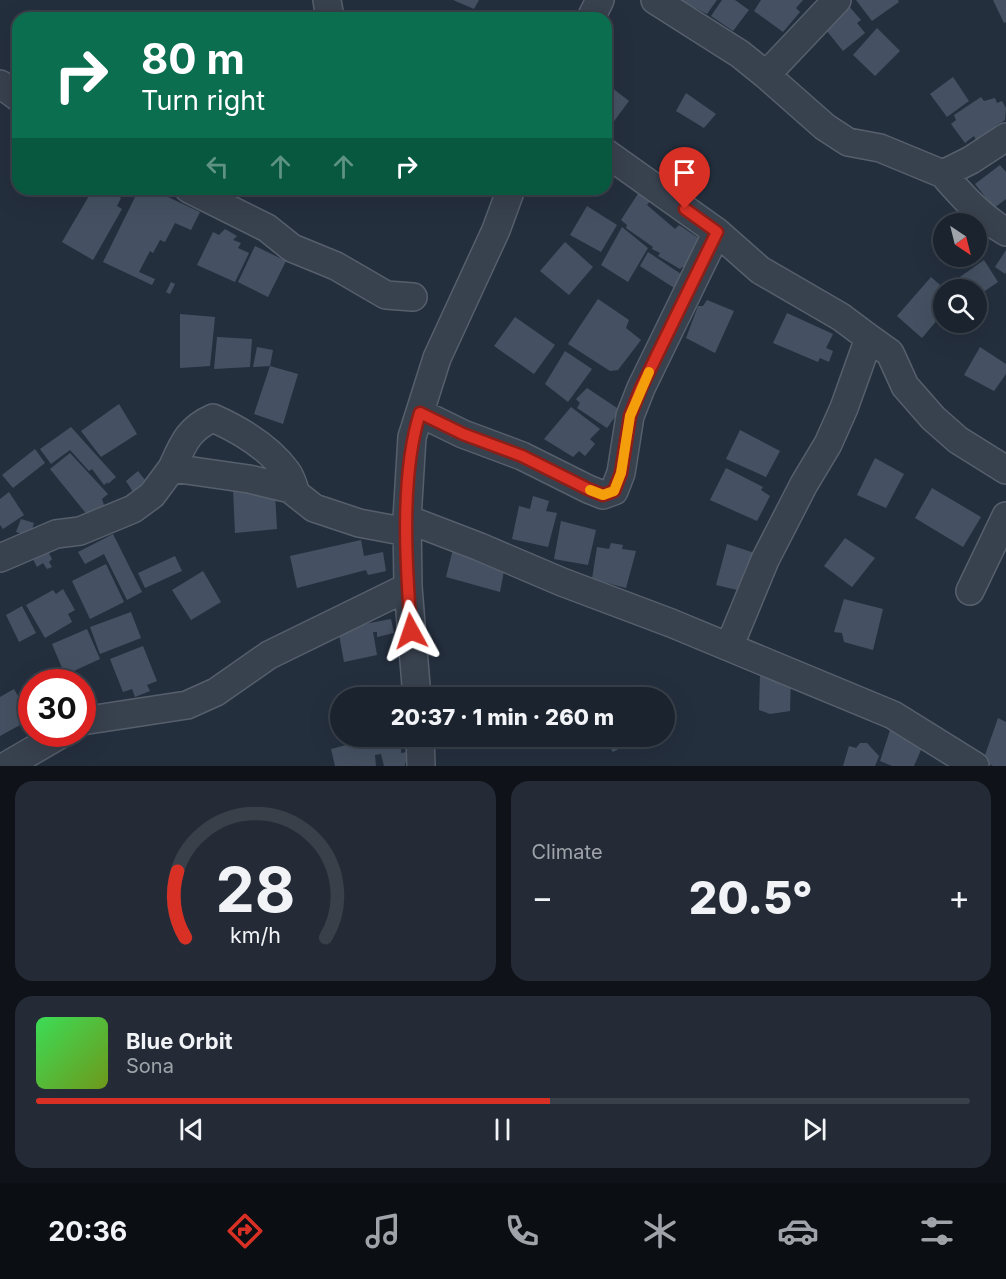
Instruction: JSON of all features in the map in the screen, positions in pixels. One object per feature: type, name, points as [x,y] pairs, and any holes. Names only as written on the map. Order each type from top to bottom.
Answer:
[{"type":"street","points":[[655,0],[740,54],[825,127],[848,142],[880,148],[944,174],[966,201],[991,223],[1006,232]]},
{"type":"street","points":[[766,75],[837,0]]},
{"type":"street","points":[[944,174],[971,160],[1006,137]]},
{"type":"street","points":[[612,157],[717,232],[760,270],[840,317],[890,353],[905,386],[933,418],[958,440],[1002,461]]},
{"type":"street","points":[[201,195],[267,228],[292,248],[336,266],[386,295],[413,297]]},
{"type":"street","points":[[416,687],[408,587],[407,526],[412,437],[437,358],[496,230],[509,195]]},
{"type":"street","points":[[420,413],[463,434],[522,456],[588,489],[603,495],[614,491],[621,473],[630,416],[641,388],[717,232]]},
{"type":"street","points":[[729,647],[765,560],[804,484],[828,444],[844,408],[869,338]]},
{"type":"street","points":[[0,558],[56,534],[80,531],[133,509],[152,495],[172,468],[184,440],[200,424],[213,418],[259,444],[288,472],[296,494]]},
{"type":"street","points":[[172,468],[249,479],[290,489],[314,508],[359,523],[407,526],[729,647],[893,715],[975,766]]},
{"type":"street","points":[[970,591],[1006,516]]},
{"type":"street","points":[[96,719],[187,705],[216,692],[269,655],[408,587]]},
{"type":"street","points":[[11,765],[40,747]]},
{"type":"street","points":[[420,747],[421,766]]},
{"type":"building","points":[[453,0],[479,0],[474,9]]},
{"type":"building","points":[[680,0],[717,0],[707,14]]},
{"type":"building","points":[[722,0],[735,0],[749,10],[733,31],[711,16]]},
{"type":"building","points":[[761,0],[803,0],[796,8],[800,12],[783,32],[754,11]]},
{"type":"building","points":[[856,0],[898,0],[899,2],[872,21]]},
{"type":"building","points":[[993,0],[1006,0],[1006,22],[1004,23]]},
{"type":"building","points":[[847,4],[861,20],[857,23],[865,33],[843,51],[822,25]]},
{"type":"building","points":[[877,28],[900,51],[875,76],[853,55]]},
{"type":"building","points":[[953,77],[969,101],[947,117],[930,94]]},
{"type":"building","points":[[612,88],[629,101],[612,124]]},
{"type":"building","points":[[686,93],[716,114],[704,128],[676,111]]},
{"type":"building","points":[[981,97],[984,101],[995,98],[997,103],[1002,101],[1006,108],[1005,120],[976,140],[974,136],[965,143],[951,124],[956,120],[954,115]]},
{"type":"building","points":[[1000,165],[1006,172],[1006,199],[994,208],[975,184]]},
{"type":"building","points":[[641,189],[653,197],[647,205],[675,229],[679,225],[700,239],[688,270],[682,267],[680,269],[658,256],[660,253],[626,228],[627,225],[621,220]]},
{"type":"building","points":[[89,195],[116,195],[121,198],[117,206],[122,209],[93,260],[62,242]]},
{"type":"building","points":[[136,195],[164,195],[200,212],[191,230],[175,223],[165,242],[160,240],[153,253],[150,251],[139,272],[155,279],[152,285],[103,262]]},
{"type":"building","points":[[587,206],[617,225],[601,252],[570,235]]},
{"type":"building","points":[[622,227],[648,248],[628,282],[601,265]]},
{"type":"building","points":[[225,229],[237,236],[233,240],[241,243],[238,248],[249,253],[235,282],[197,265],[213,232],[219,235]]},
{"type":"building","points":[[565,242],[593,267],[569,295],[540,271]]},
{"type":"building","points":[[255,246],[286,261],[268,297],[238,282]]},
{"type":"building","points":[[1006,250],[1006,272],[1005,274],[995,267]]},
{"type":"building","points":[[648,252],[687,278],[679,291],[640,266]]},
{"type":"building","points":[[987,265],[998,282],[987,290],[987,279],[957,279],[974,267],[987,267]]},
{"type":"building","points":[[931,277],[933,279],[933,325],[922,338],[897,316]]},
{"type":"building","points":[[171,282],[175,284],[170,294],[166,292]]},
{"type":"building","points":[[598,299],[629,320],[626,328],[641,340],[618,370],[610,371],[568,344]]},
{"type":"building","points":[[707,300],[734,311],[715,353],[686,338],[698,306],[703,306]]},
{"type":"building","points":[[787,313],[833,334],[826,348],[833,351],[829,362],[820,358],[818,362],[773,343]]},
{"type":"building","points":[[180,314],[215,317],[210,366],[180,368]]},
{"type":"building","points":[[515,317],[555,345],[534,374],[494,346]]},
{"type":"building","points":[[217,337],[252,339],[250,367],[214,369]]},
{"type":"building","points":[[257,347],[273,350],[270,366],[253,367]]},
{"type":"building","points":[[980,347],[1006,364],[1006,374],[994,391],[964,375]]},
{"type":"building","points":[[565,351],[592,369],[568,402],[545,384]]},
{"type":"building","points":[[270,366],[298,374],[283,424],[254,414]]},
{"type":"building","points":[[587,388],[620,410],[607,428],[577,408],[580,403],[576,399]]},
{"type":"building","points":[[119,404],[137,434],[101,457],[81,431]]},
{"type":"building","points":[[571,407],[600,429],[590,439],[595,444],[585,456],[579,451],[573,457],[544,439]]},
{"type":"building","points":[[71,427],[116,477],[108,484],[108,482],[104,485],[92,469],[89,471],[70,450],[51,464],[40,449]]},
{"type":"building","points":[[740,430],[780,451],[766,477],[726,459]]},
{"type":"building","points":[[35,449],[45,463],[13,488],[2,475]]},
{"type":"building","points":[[70,453],[108,494],[102,499],[104,505],[89,517],[50,469]]},
{"type":"building","points":[[875,458],[904,474],[886,508],[857,495]]},
{"type":"building","points":[[726,468],[763,487],[761,490],[770,496],[757,521],[710,500]]},
{"type":"building","points":[[138,471],[145,480],[141,485],[144,491],[133,492],[126,481]]},
{"type":"building","points":[[932,488],[981,517],[963,547],[915,518]]},
{"type":"building","points":[[233,489],[275,493],[277,529],[235,533]]},
{"type":"building","points":[[9,492],[24,515],[3,529],[0,525],[0,499]]},
{"type":"building","points":[[533,496],[549,501],[546,511],[557,513],[548,547],[512,539],[519,506],[530,509]]},
{"type":"building","points":[[21,519],[34,523],[30,536],[16,532]]},
{"type":"building","points":[[561,521],[596,530],[588,565],[554,559]]},
{"type":"building","points":[[113,534],[142,592],[127,600],[104,554],[85,564],[78,552]]},
{"type":"building","points":[[845,538],[875,558],[852,587],[824,566]]},
{"type":"building","points":[[361,540],[364,556],[383,552],[386,571],[368,575],[366,570],[297,588],[290,556]]},
{"type":"building","points":[[611,543],[623,545],[622,549],[636,551],[626,588],[592,579],[597,547],[609,549]]},
{"type":"building","points":[[727,544],[758,554],[746,592],[716,585]]},
{"type":"building","points":[[454,545],[506,560],[500,592],[446,577]]},
{"type":"building","points":[[47,549],[52,559],[49,562],[52,567],[47,569],[43,563],[37,567],[33,559]]},
{"type":"building","points":[[175,556],[182,571],[145,588],[138,573]]},
{"type":"building","points":[[106,564],[124,602],[90,619],[72,581]]},
{"type":"building","points":[[203,571],[221,602],[191,620],[172,590]]},
{"type":"building","points":[[63,589],[75,610],[68,614],[72,622],[45,638],[26,605],[53,590],[56,594]]},
{"type":"building","points":[[844,599],[883,609],[873,650],[844,642],[842,633],[834,632]]},
{"type":"building","points":[[22,606],[36,633],[19,642],[6,615]]},
{"type":"building","points":[[131,612],[141,638],[100,654],[90,627]]},
{"type":"building","points":[[391,619],[394,633],[377,637],[377,632],[373,632],[377,655],[344,662],[338,629]]},
{"type":"building","points":[[87,629],[100,659],[78,669],[62,669],[52,644]]},
{"type":"building","points":[[143,646],[157,681],[147,685],[150,691],[135,697],[132,689],[123,692],[110,659]]},
{"type":"building","points":[[791,673],[790,711],[770,714],[759,710],[760,675]]},
{"type":"building","points":[[14,689],[18,696],[18,726],[0,736],[0,697]]},
{"type":"building","points":[[998,718],[1006,722],[1006,766],[993,766],[983,761]]},
{"type":"building","points":[[891,727],[924,743],[914,766],[892,766],[880,761]]},
{"type":"building","points":[[860,743],[867,743],[879,756],[875,766],[843,766],[849,746],[856,748]]},
{"type":"building","points":[[401,747],[401,753],[407,752],[410,761],[405,763],[405,766],[384,766],[381,754],[375,755],[376,766],[335,766],[331,749]]},
{"type":"building","points":[[609,747],[622,747],[613,752]]},
{"type":"slow traffic","points":[[590,490],[603,495],[614,491],[621,473],[630,416],[649,372]]},
{"type":"route","points":[[411,631],[407,532],[409,466],[412,437],[420,413],[444,426],[522,456],[588,489],[603,495],[614,491],[621,473],[630,416],[641,388],[717,232],[685,209]]}]
